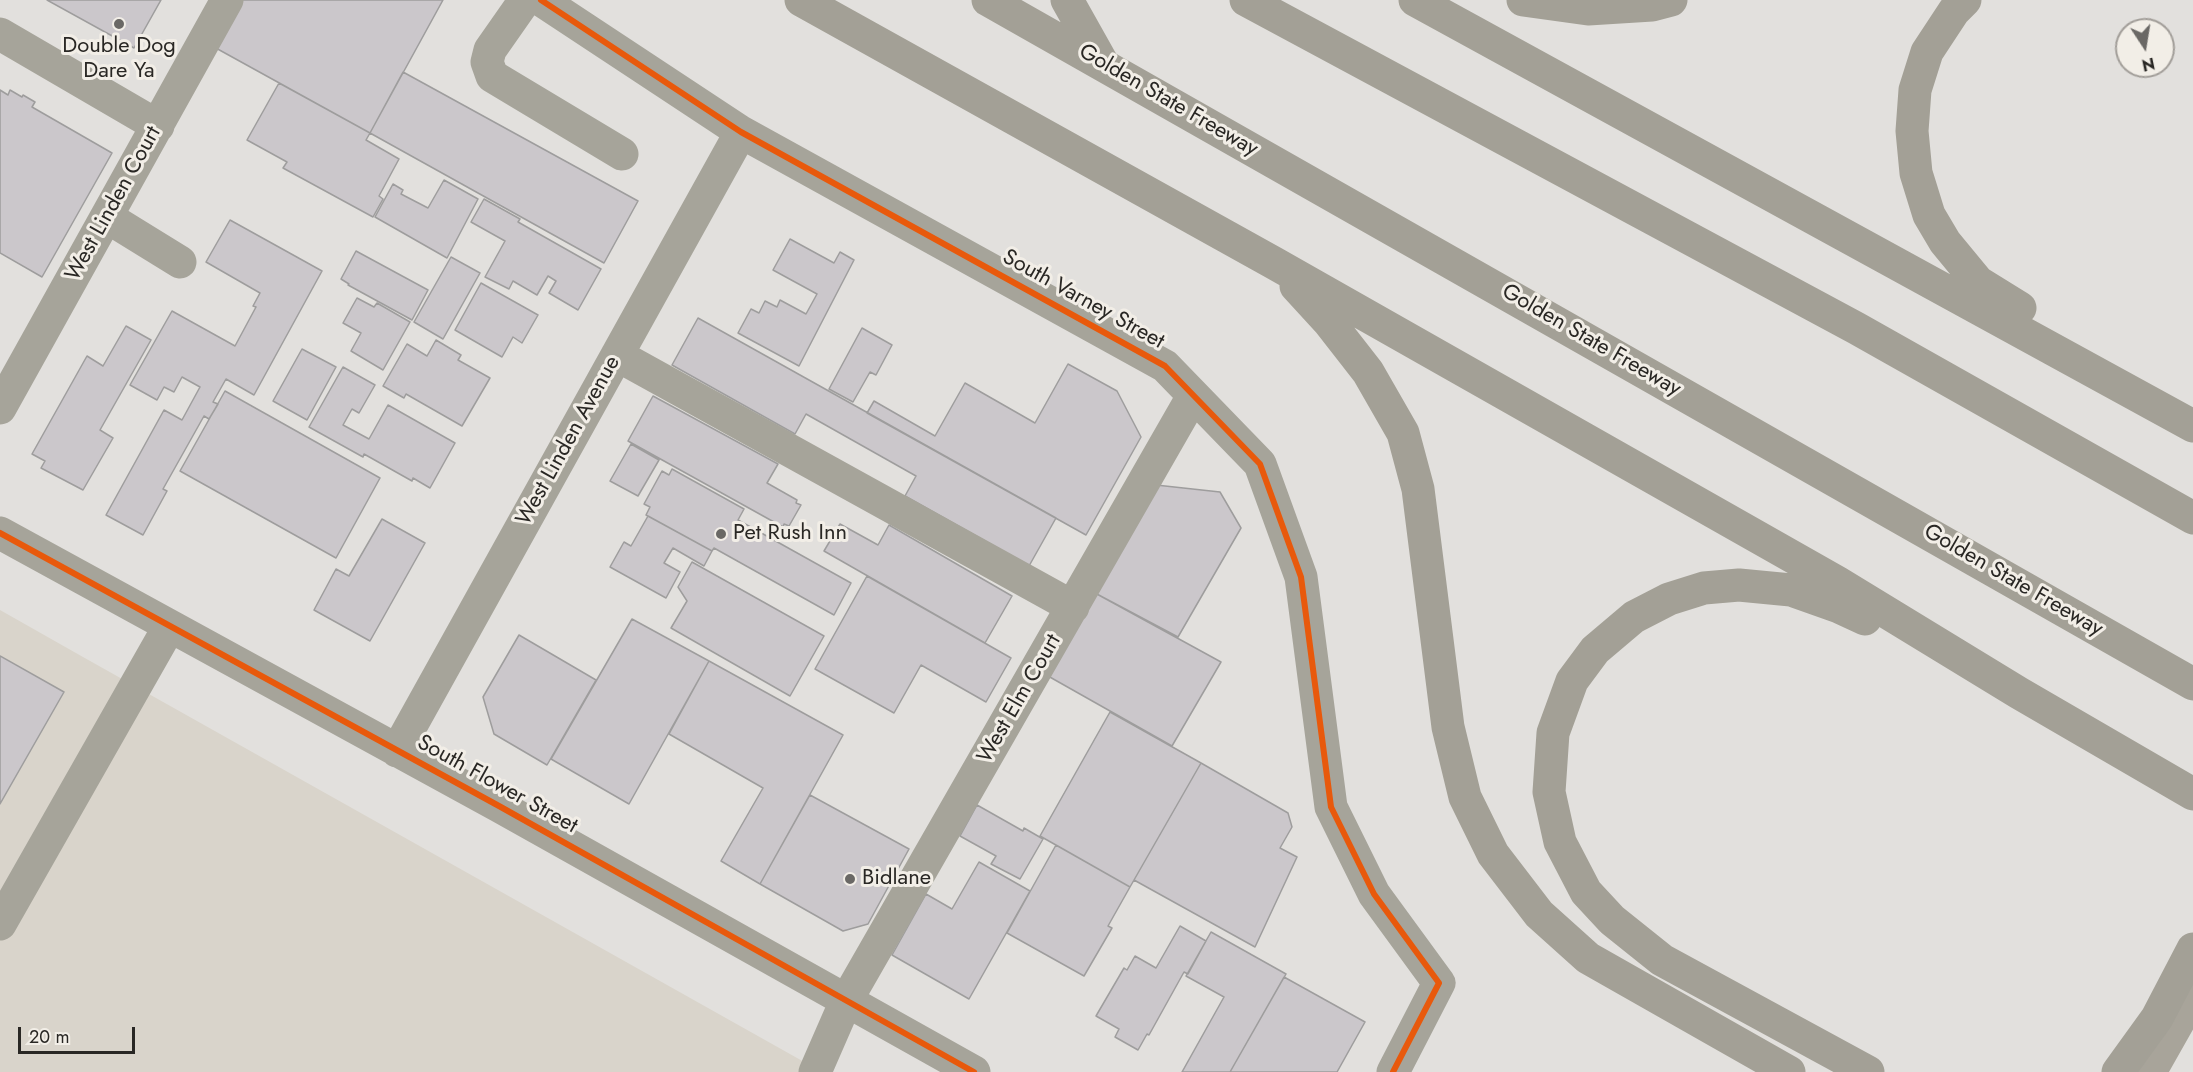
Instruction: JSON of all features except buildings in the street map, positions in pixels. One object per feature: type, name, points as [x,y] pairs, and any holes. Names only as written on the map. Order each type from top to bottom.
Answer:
[{"type":"highway","points":[[801,0],[1274,263],[1837,582],[2019,693],[2193,794]]},
{"type":"highway","name":"Golden State Freeway","points":[[988,0],[2193,684]]},
{"type":"highway","points":[[1067,0],[1103,64]]},
{"type":"highway","points":[[1246,0],[1856,328],[2193,518]]},
{"type":"highway","points":[[1415,0],[2193,426]]},
{"type":"highway","points":[[1523,0],[1588,9],[1652,5],[1671,0]]},
{"type":"highway","points":[[1965,0],[1954,10],[1928,52],[1915,90],[1912,131],[1916,173],[1929,215],[1945,242],[1978,282],[2079,344],[2134,394]]},
{"type":"highway","points":[[1274,263],[1329,322],[1368,372],[1403,433],[1418,489],[1448,727],[1465,797],[1493,854],[1539,914],[1588,958],[1789,1072]]},
{"type":"highway","points":[[1868,1072],[1662,960],[1612,920],[1586,891],[1560,842],[1549,792],[1552,733],[1572,681],[1595,650],[1634,617],[1669,599],[1704,588],[1738,585],[1791,590],[1839,607],[2019,693]]},
{"type":"highway","points":[[2118,1072],[2157,1018],[2193,950]]},
{"type":"main road","points":[[2150,1072],[2193,996]]},
{"type":"street","name":"West Linden Court","points":[[0,408],[227,0]]},
{"type":"street","points":[[525,0],[490,50],[487,62],[492,76],[622,154]]},
{"type":"street","name":"South Varney Street","points":[[541,0],[741,132],[1165,366],[1260,464],[1301,577],[1331,807],[1374,894],[1439,983],[1393,1072]]},
{"type":"street","points":[[0,34],[158,126]]},
{"type":"street","name":"West Linden Avenue","points":[[397,751],[741,132]]},
{"type":"street","points":[[107,217],[180,262]]},
{"type":"street","points":[[617,355],[1073,607]]},
{"type":"street","name":"West Elm Court","points":[[815,1072],[846,1000],[1192,396]]},
{"type":"street","name":"South Flower Street","points":[[0,533],[168,627],[500,806],[974,1072]]},
{"type":"street","points":[[0,924],[168,627]]},
{"type":"shaded area","points":[[0,610],[83,657],[822,1072],[0,1072]]},
{"type":"cycle path","points":[[541,0],[741,132],[1165,366],[1260,464],[1301,577],[1331,807],[1374,894],[1439,983],[1393,1072]]},
{"type":"cycle path","points":[[0,533],[499,806],[974,1072]]},
{"type":"place","name":"Double Dog Dare Ya","points":[[119,24]]},
{"type":"place","name":"Pet Rush Inn","points":[[721,534]]},
{"type":"place","name":"Bidlane","points":[[850,879]]}]
